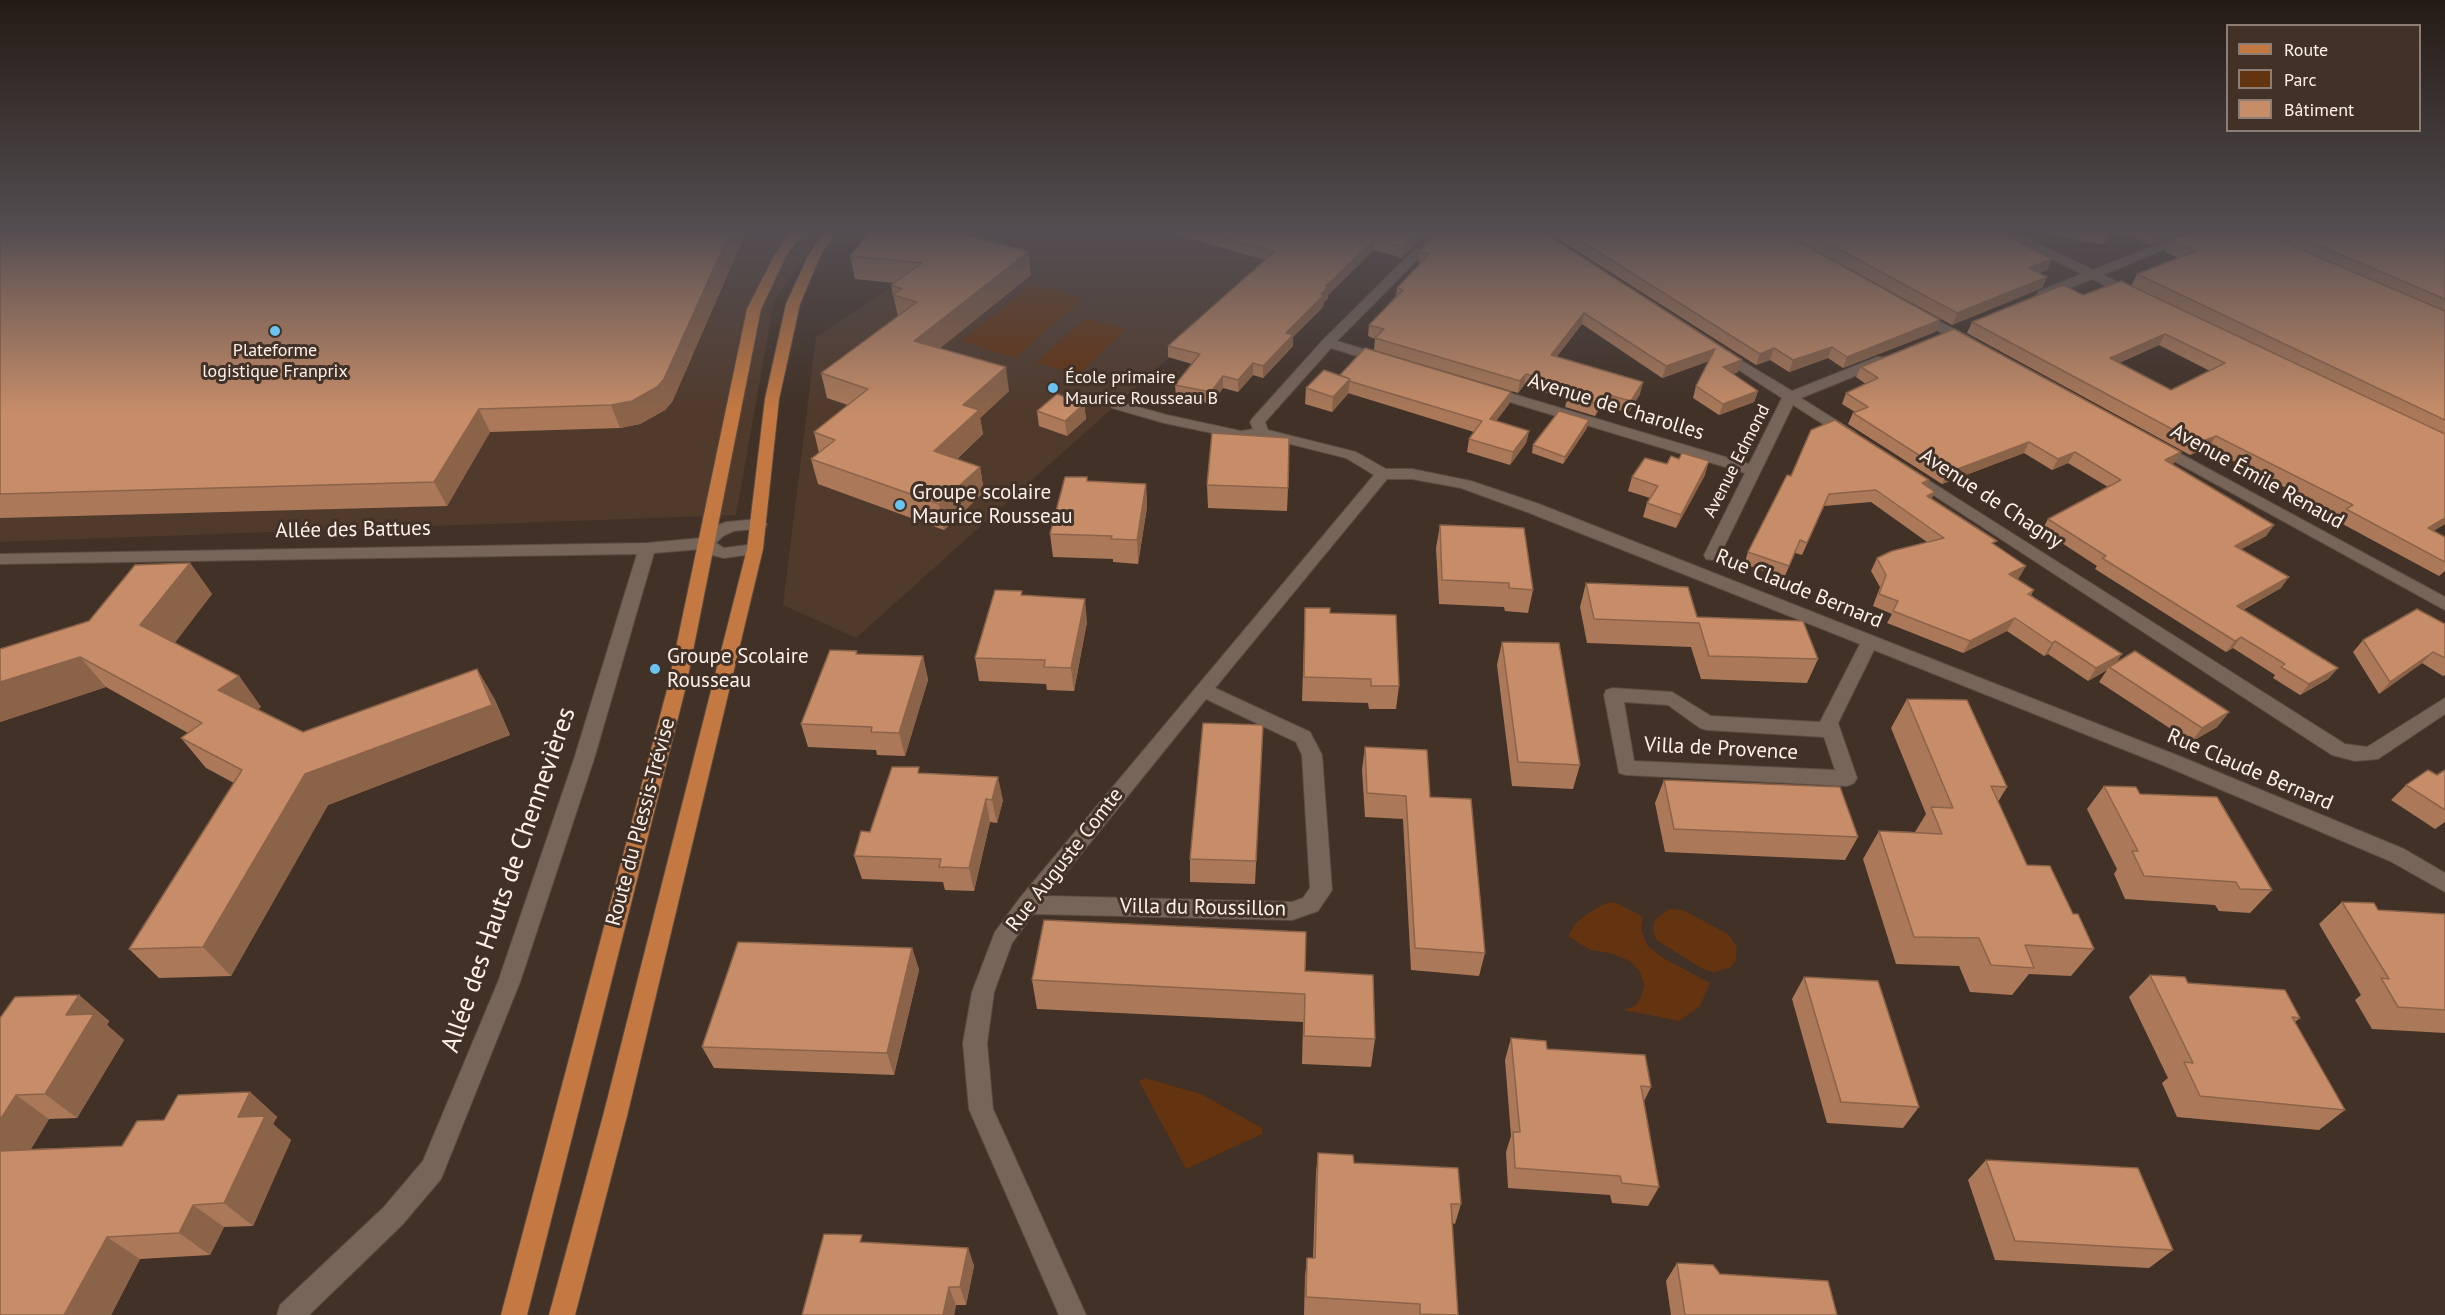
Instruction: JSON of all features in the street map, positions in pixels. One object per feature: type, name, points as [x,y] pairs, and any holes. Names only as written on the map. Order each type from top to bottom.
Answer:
[{"type":"main road","name":"Route du Plessis-Trévise","points":[[514,1315],[677,686],[754,309],[763,291]]},
{"type":"main road","name":"Route du Plessis-Trévise","points":[[562,1315],[615,1116],[755,549],[772,399],[793,304],[799,291]]},
{"type":"street","points":[[1262,433],[1257,423],[1328,344],[1381,291]]},
{"type":"street","points":[[2033,298],[2050,291]]},
{"type":"street","points":[[2127,291],[2143,299]]},
{"type":"street","points":[[1905,307],[1956,329],[1984,351]]},
{"type":"street","points":[[1928,341],[1956,329]]},
{"type":"street","points":[[1328,344],[1393,363]]},
{"type":"street","points":[[1709,345],[1860,442]]},
{"type":"street","name":"Avenue Edmond","points":[[1712,555],[1790,397],[1896,354]]},
{"type":"street","name":"Avenue de Charolles","points":[[1473,386],[1753,470]]},
{"type":"street","points":[[1117,405],[1164,419],[1241,435],[1262,433],[1351,455],[1383,474]]},
{"type":"street","name":"Avenue Émile Renaud","points":[[2141,437],[2445,604]]},
{"type":"street","name":"Avenue de Chagny","points":[[1890,461],[2339,750],[2355,754],[2371,754],[2445,705]]},
{"type":"street","name":"Rue Claude Bernard","points":[[1383,474],[1412,474],[1464,484],[1533,508],[2172,761],[2386,851],[2445,883]]},
{"type":"street","name":"Rue Auguste Comte","points":[[1073,1315],[981,1109],[975,1043],[983,992],[1003,939],[1027,905],[1383,474]]},
{"type":"street","points":[[755,549],[724,553],[713,550],[706,543],[717,532],[732,526],[759,524]]},
{"type":"street","name":"Allée des Battues","points":[[0,559],[647,548],[706,543]]},
{"type":"street","name":"Allée des Hauts de Chennevières","points":[[290,1315],[393,1216],[432,1170],[509,982],[584,759],[647,548]]},
{"type":"street","points":[[1831,730],[1829,723],[1870,641]]},
{"type":"street","name":"Villa du Roussillon","points":[[1027,905],[1292,911],[1310,905],[1321,890],[1312,754],[1303,738],[1203,690]]},
{"type":"street","name":"Villa de Provence","points":[[1613,695],[1672,699],[1707,723],[1831,730],[1847,778],[1626,768],[1613,695]]},
{"type":"shaded area","name":"Plateforme logistique Franprix","points":[[0,291],[781,291],[774,301],[736,515],[0,542]]},
{"type":"shaded area","name":"Groupe scolaire Maurice Rousseau","points":[[886,291],[1243,291],[856,638],[783,605],[816,337]]},
{"type":"green space","points":[[1023,291],[1059,291],[1083,298],[1015,358],[961,341]]},
{"type":"green space","points":[[1086,318],[1126,329],[1078,375],[1036,362]]},
{"type":"green space","points":[[1615,902],[1643,917],[1641,929],[1647,945],[1663,958],[1710,983],[1700,1006],[1679,1021],[1624,1010],[1635,1006],[1641,997],[1644,984],[1640,972],[1630,961],[1610,953],[1590,950],[1568,936],[1575,924],[1587,914],[1604,904]]},
{"type":"green space","points":[[1669,909],[1683,910],[1728,934],[1737,947],[1736,960],[1730,968],[1713,972],[1703,969],[1656,940],[1653,929],[1655,920]]},
{"type":"green space","points":[[1145,1078],[1201,1094],[1262,1128],[1262,1134],[1186,1169],[1139,1081]]},
{"type":"building","name":"Plateforme logistique Franprix","points":[[0,291],[703,291],[664,379],[657,387],[632,401],[611,405],[479,409],[434,482],[0,494]]},
{"type":"building","points":[[898,291],[978,291],[914,341],[1006,367],[963,405],[979,410],[934,451],[980,467],[939,504],[811,459],[835,440],[814,432],[868,389],[821,373],[917,302],[893,295]]},
{"type":"building","points":[[1230,291],[1324,291],[1321,294],[1324,295],[1286,333],[1293,335],[1263,366],[1253,363],[1238,380],[1223,376],[1211,392],[1175,385],[1200,354],[1168,346]]},
{"type":"building","points":[[1402,291],[1635,291],[1742,360],[1723,367],[1758,391],[1723,404],[1696,386],[1715,349],[1666,366],[1584,313],[1551,355],[1643,382],[1631,401],[1605,394],[1598,404],[1568,395],[1572,389],[1526,374],[1520,381],[1375,338],[1384,329],[1369,325]]},
{"type":"building","points":[[1661,291],[1888,291],[1940,320],[1847,357],[1832,347],[1793,360],[1774,348],[1760,354]]},
{"type":"building","points":[[1917,291],[2011,291],[1957,313]]},
{"type":"building","points":[[2047,291],[2076,291],[2083,295],[2093,291],[2143,291],[2445,434],[2445,518],[2428,528],[2445,537],[2445,562],[2346,509],[2353,505],[2216,436],[2198,443],[1972,322]],"holes":[[[2165,334],[2225,363],[2171,390],[2110,358]]]},
{"type":"building","points":[[2174,291],[2399,291],[2445,311],[2445,420]]},
{"type":"building","points":[[2427,291],[2445,291],[2445,299]]},
{"type":"building","points":[[1954,329],[2181,452],[2165,460],[2274,525],[2235,546],[2289,577],[2237,606],[2338,668],[2309,684],[2281,667],[2285,664],[2241,637],[2235,641],[2102,558],[2106,556],[2048,519],[2121,480],[2075,452],[2058,459],[2029,442],[1947,473],[1853,413],[1868,407],[1846,393],[1878,378],[1861,367]]},
{"type":"building","points":[[1365,348],[1511,392],[1490,419],[1529,431],[1513,452],[1469,439],[1482,421],[1349,381],[1350,379],[1340,375]]},
{"type":"building","points":[[1324,370],[1350,379],[1333,397],[1306,388]]},
{"type":"building","points":[[1057,394],[1084,404],[1065,421],[1037,411]]},
{"type":"building","points":[[1559,411],[1589,420],[1565,457],[1533,445]]},
{"type":"building","points":[[1835,420],[1929,480],[1922,483],[1935,492],[1927,496],[1997,541],[1992,543],[2026,566],[2009,574],[2034,590],[2028,594],[2122,654],[2096,668],[2055,641],[2052,643],[2015,618],[1970,641],[1893,611],[1898,601],[1879,594],[1886,575],[1877,558],[1892,551],[1944,538],[1876,490],[1829,494],[1807,543],[1800,540],[1789,566],[1748,552],[1787,475],[1791,476],[1811,430]]},
{"type":"building","points":[[1212,433],[1289,438],[1288,488],[1207,485]]},
{"type":"building","points":[[1682,453],[1709,461],[1681,515],[1647,503],[1658,486],[1632,477],[1645,458],[1667,464],[1671,456],[1679,459]]},
{"type":"building","points":[[1065,477],[1087,477],[1087,481],[1146,484],[1137,540],[1111,539],[1112,536],[1050,534]]},
{"type":"building","points":[[1440,525],[1524,528],[1533,590],[1509,588],[1509,583],[1442,580]]},
{"type":"building","points":[[190,563],[140,625],[239,676],[218,690],[303,732],[477,669],[492,705],[305,774],[203,947],[129,949],[242,770],[181,738],[202,723],[80,657],[0,682],[0,649],[89,621],[135,565]]},
{"type":"building","points":[[1586,583],[1688,587],[1697,617],[1803,621],[1818,659],[1709,656],[1699,623],[1594,619]]},
{"type":"building","points":[[995,590],[1022,591],[1021,595],[1085,599],[1071,668],[1044,667],[1045,660],[975,658]]},
{"type":"building","points":[[1305,608],[1330,608],[1330,613],[1396,615],[1399,686],[1371,686],[1371,679],[1304,677]]},
{"type":"building","points":[[2417,609],[2445,624],[2445,658],[2433,652],[2390,682],[2363,640]]},
{"type":"building","points":[[1502,642],[1559,643],[1580,765],[1518,762]]},
{"type":"building","points":[[830,650],[857,651],[856,654],[923,656],[899,733],[871,732],[872,727],[801,724]]},
{"type":"building","points":[[2135,651],[2229,712],[2202,728],[2109,667]]},
{"type":"building","points":[[1907,699],[1967,700],[2007,787],[1991,786],[2027,865],[2050,866],[2073,914],[2078,914],[2094,949],[2025,945],[2034,968],[1991,965],[1979,938],[1914,937],[1879,831],[1942,834],[1931,807],[1953,808]]},
{"type":"building","points":[[1203,723],[1263,725],[1256,861],[1190,859]]},
{"type":"building","points":[[1365,747],[1427,750],[1430,797],[1471,799],[1485,953],[1415,948],[1406,796],[1367,793]]},
{"type":"building","points":[[892,767],[919,767],[918,773],[998,777],[992,800],[986,799],[969,868],[939,867],[941,859],[854,856],[861,831],[870,832]]},
{"type":"building","points":[[2428,770],[2437,775],[2445,770],[2445,810],[2406,785]]},
{"type":"building","points":[[1664,780],[1840,787],[1858,837],[1674,829]]},
{"type":"building","points":[[2104,786],[2136,787],[2140,794],[2217,797],[2272,890],[2240,889],[2236,882],[2144,876],[2132,851],[2138,851]]},
{"type":"building","points":[[2342,902],[2374,903],[2378,910],[2445,914],[2445,1010],[2398,1007],[2381,978],[2389,979]]},
{"type":"building","points":[[1044,920],[1306,932],[1305,971],[1373,975],[1375,1039],[1304,1036],[1305,994],[1032,980]]},
{"type":"building","points":[[738,942],[912,948],[887,1053],[702,1047]]},
{"type":"building","points":[[2150,975],[2185,977],[2188,983],[2285,990],[2300,1018],[2292,1017],[2345,1110],[2200,1096],[2184,1062],[2193,1063]]},
{"type":"building","points":[[1804,977],[1878,981],[1919,1107],[1841,1102]]},
{"type":"building","points":[[79,995],[66,1015],[94,1014],[45,1094],[16,1095],[0,1120],[0,1018],[15,997]]},
{"type":"building","points":[[1511,1038],[1546,1041],[1547,1049],[1645,1055],[1651,1087],[1641,1086],[1659,1187],[1622,1183],[1620,1176],[1515,1168],[1513,1132],[1520,1132]]},
{"type":"building","points":[[250,1092],[238,1117],[265,1116],[224,1203],[193,1205],[179,1233],[107,1237],[64,1315],[0,1315],[0,1151],[122,1146],[137,1121],[164,1120],[178,1095]]},
{"type":"building","points":[[1318,1153],[1353,1155],[1354,1163],[1458,1168],[1461,1204],[1451,1204],[1458,1315],[1420,1314],[1420,1304],[1306,1297],[1307,1258],[1315,1258]]},
{"type":"building","points":[[1986,1160],[2138,1168],[2173,1250],[2015,1241]]},
{"type":"building","points":[[824,1234],[862,1235],[860,1242],[968,1248],[960,1287],[949,1287],[943,1315],[802,1315]]},
{"type":"building","points":[[1677,1263],[1713,1265],[1720,1274],[1828,1281],[1837,1315],[1685,1315]]},
{"type":"place","name":"Plateforme logistique Franprix","points":[[275,331]]},
{"type":"place","name":"École primaire Maurice Rousseau B","points":[[1053,388]]},
{"type":"place","name":"Groupe scolaire Maurice Rousseau","points":[[900,505]]},
{"type":"place","name":"Groupe Scolaire Rousseau","points":[[655,669]]}]
